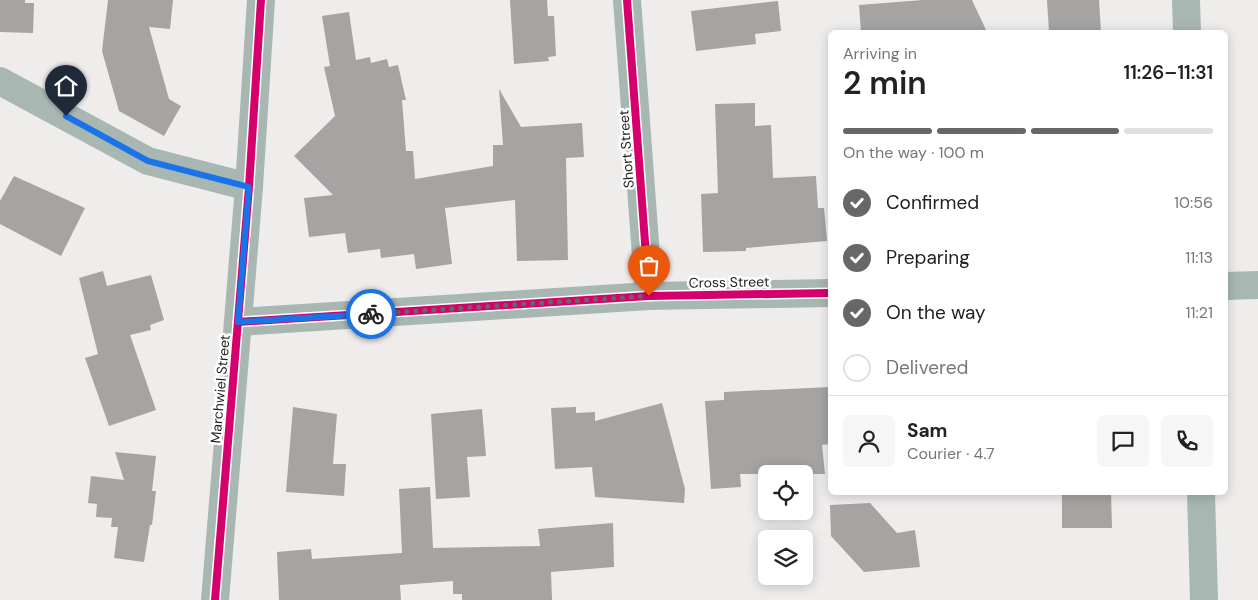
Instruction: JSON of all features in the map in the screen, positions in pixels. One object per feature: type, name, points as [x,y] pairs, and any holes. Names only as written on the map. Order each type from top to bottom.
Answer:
[{"type":"street","name":"Marchwiel Street","points":[[215,600],[249,187],[261,0]]},
{"type":"street","name":"Short Street","points":[[628,0],[649,296]]},
{"type":"street","points":[[1186,0],[1187,30]]},
{"type":"street","points":[[0,81],[148,161],[249,187]]},
{"type":"street","points":[[1228,286],[1258,285]]},
{"type":"street","name":"Cross Street","points":[[238,322],[649,296],[828,293]]},
{"type":"street","points":[[1201,495],[1204,600]]},
{"type":"building","points":[[0,0],[25,0],[25,3],[34,3],[33,33],[0,32]]},
{"type":"building","points":[[108,0],[173,0],[170,29],[149,27],[169,99],[181,106],[164,136],[119,111],[102,51]]},
{"type":"building","points":[[510,0],[547,0],[548,16],[554,16],[556,56],[548,57],[549,61],[514,64]]},
{"type":"building","points":[[923,0],[972,0],[986,30],[861,30],[859,5]]},
{"type":"building","points":[[1047,0],[1099,0],[1101,30],[1049,30]]},
{"type":"building","points":[[778,1],[781,31],[755,34],[756,44],[696,51],[691,11]]},
{"type":"building","points":[[349,12],[356,60],[370,57],[371,63],[387,59],[389,67],[398,65],[406,100],[402,100],[406,151],[413,151],[415,179],[493,166],[493,145],[503,145],[499,89],[521,127],[582,123],[584,157],[566,158],[568,260],[517,261],[515,200],[445,208],[452,264],[416,269],[414,254],[381,258],[380,249],[348,253],[345,233],[309,237],[304,198],[333,195],[294,156],[335,116],[324,67],[330,66],[322,16]]},
{"type":"building","points":[[755,103],[755,126],[771,125],[773,178],[816,176],[818,208],[824,208],[827,241],[746,248],[746,251],[703,252],[701,194],[718,193],[715,104]]},
{"type":"building","points":[[14,176],[85,208],[61,256],[0,224],[0,201]]},
{"type":"building","points":[[103,271],[107,286],[151,275],[164,320],[150,325],[151,330],[130,335],[156,410],[109,426],[85,358],[98,354],[79,278]]},
{"type":"building","points":[[828,387],[828,444],[822,445],[825,474],[813,474],[813,465],[758,465],[758,474],[740,474],[741,487],[711,489],[705,401],[724,400],[724,392]]},
{"type":"building","points":[[662,403],[685,489],[684,503],[595,497],[592,467],[555,469],[551,408],[576,407],[576,413],[595,412],[595,421]]},
{"type":"building","points":[[293,407],[337,414],[333,464],[346,464],[344,496],[286,492]]},
{"type":"building","points":[[482,409],[486,456],[467,457],[470,497],[436,499],[431,414]]},
{"type":"building","points":[[115,452],[156,456],[152,491],[156,491],[152,525],[150,525],[144,562],[114,558],[118,527],[111,527],[112,518],[96,517],[97,504],[88,503],[91,476],[124,480]]},
{"type":"building","points":[[430,487],[433,548],[540,546],[538,529],[613,523],[614,567],[551,572],[552,600],[462,600],[462,594],[453,594],[453,581],[400,585],[401,600],[279,600],[277,552],[311,549],[312,559],[402,553],[399,489]]},
{"type":"building","points":[[1062,495],[1111,495],[1112,528],[1062,528]]},
{"type":"building","points":[[870,503],[897,533],[915,530],[920,567],[864,572],[831,536],[830,505]]},
{"type":"cycle path","points":[[215,600],[249,187],[261,0]]},
{"type":"cycle path","points":[[627,0],[649,296]]},
{"type":"cycle path","points":[[238,322],[649,296],[828,293]]},
{"type":"way so far","points":[[371,314],[649,296]]},
{"type":"route","points":[[66,116],[148,161],[249,187],[238,322],[371,314]]}]
